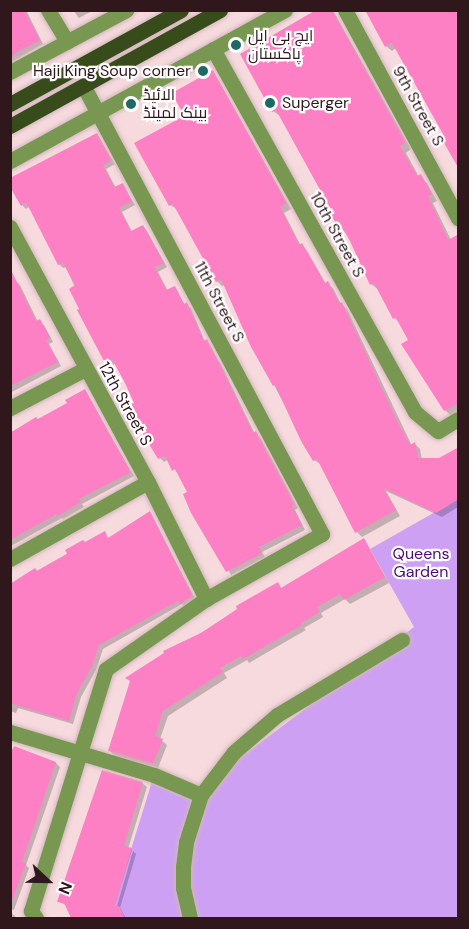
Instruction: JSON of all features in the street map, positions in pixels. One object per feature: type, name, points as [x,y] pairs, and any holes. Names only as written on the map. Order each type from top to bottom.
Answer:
[{"type":"main road","points":[[10,104],[180,10]]},
{"type":"main road","points":[[10,126],[220,10]]},
{"type":"street","points":[[48,10],[67,42]]},
{"type":"street","points":[[10,72],[126,10]]},
{"type":"street","points":[[10,161],[285,10]]},
{"type":"street","name":"9th Street S","points":[[345,10],[459,218]]},
{"type":"street","name":"10th Street S","points":[[213,49],[415,412],[438,431],[459,419]]},
{"type":"street","name":"11th Street S","points":[[84,87],[322,534],[206,599]]},
{"type":"street","name":"12th Street S","points":[[10,227],[148,482],[206,599]]},
{"type":"street","points":[[10,408],[85,369]]},
{"type":"street","points":[[10,559],[148,482]]},
{"type":"street","points":[[36,918],[31,911],[105,669],[206,599]]},
{"type":"street","points":[[190,918],[183,888],[183,867],[186,842],[201,795],[234,752],[277,715],[402,640]]},
{"type":"street","points":[[10,732],[154,775],[201,795]]},
{"type":"green space","name":"Queens Garden","points":[[458,499],[458,918],[122,918],[114,904],[154,775],[195,792],[414,627],[370,549]]},
{"type":"building","points":[[10,10],[24,10],[40,40],[10,56]]},
{"type":"building","points":[[316,10],[332,10],[406,142],[400,146],[417,176],[421,174],[432,194],[428,196],[448,240],[459,234],[459,403],[444,411],[401,344],[408,340],[396,318],[393,319],[374,283],[370,285],[350,241],[338,220],[335,222],[322,198],[324,197],[276,110],[272,112],[240,54]]},
{"type":"building","points":[[365,10],[459,10],[459,169],[440,136],[443,134],[392,43],[385,47]]},
{"type":"building","points":[[213,70],[287,203],[280,207],[299,245],[302,243],[325,283],[328,281],[339,303],[342,302],[396,419],[410,445],[415,442],[418,458],[439,458],[459,447],[459,499],[436,513],[383,488],[396,510],[355,533],[317,459],[313,461],[301,441],[275,385],[273,386],[251,347],[221,279],[216,282],[173,204],[169,206],[134,143],[184,116],[172,93]]},
{"type":"building","points":[[97,133],[112,160],[103,165],[114,187],[123,183],[132,201],[119,208],[131,231],[143,225],[164,263],[155,267],[166,290],[175,286],[184,304],[187,302],[204,341],[207,339],[253,433],[256,431],[295,504],[292,505],[302,525],[259,547],[262,553],[226,572],[191,513],[183,494],[187,492],[175,469],[172,471],[165,456],[158,459],[137,424],[140,423],[125,383],[112,359],[105,363],[77,310],[79,309],[69,289],[75,285],[63,263],[58,265],[26,202],[21,206],[10,187],[10,178]]},
{"type":"building","points":[[10,268],[36,321],[40,319],[50,337],[46,340],[58,362],[10,386]]},
{"type":"building","points":[[85,389],[131,472],[79,499],[81,502],[58,516],[57,514],[10,540],[10,433],[36,417],[38,419],[67,403],[65,400]]},
{"type":"building","points":[[150,511],[193,596],[180,604],[178,601],[99,645],[92,666],[77,693],[69,721],[10,703],[10,584],[35,568],[37,571],[67,554],[65,550],[83,540],[85,542],[105,531],[108,538]]},
{"type":"building","points":[[364,538],[385,577],[344,600],[340,594],[317,607],[320,612],[301,623],[302,625],[243,659],[241,656],[220,668],[223,672],[163,711],[155,736],[163,739],[153,764],[108,751],[130,681],[125,678],[164,653],[163,651],[203,632],[237,609],[236,606],[278,582],[281,588]]},
{"type":"building","points":[[14,746],[56,762],[22,862],[26,863],[12,900],[10,755]]},
{"type":"building","points":[[102,770],[143,782],[124,846],[132,848],[115,906],[119,906],[125,918],[71,918],[64,903],[57,902]]},
{"type":"place","name":"ایچ بی ایل پاکستان","points":[[236,45]]},
{"type":"place","name":"Haji King Soup corner","points":[[203,71]]},
{"type":"place","name":"Superger","points":[[270,103]]},
{"type":"place","name":"الائیڈ بینک لمیٹڈ","points":[[131,104]]}]
